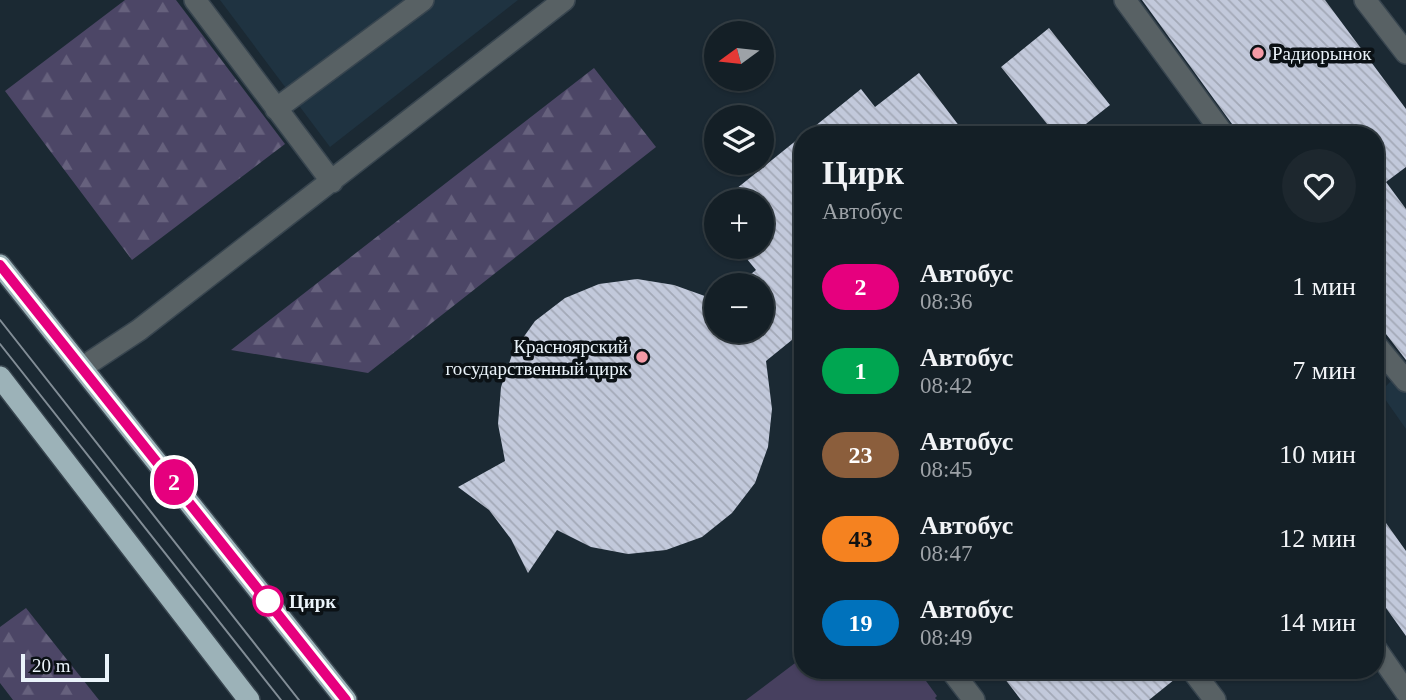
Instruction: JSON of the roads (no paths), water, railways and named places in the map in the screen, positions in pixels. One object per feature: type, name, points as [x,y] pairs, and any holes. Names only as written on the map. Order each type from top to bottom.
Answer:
[{"type":"highway","points":[[0,265],[346,700]]},
{"type":"highway","points":[[0,377],[249,700]]},
{"type":"street","points":[[195,0],[332,182]]},
{"type":"street","points":[[276,109],[423,0]]},
{"type":"street","points":[[83,367],[139,330],[564,0]]},
{"type":"street","points":[[1125,0],[1217,126]]},
{"type":"street","points":[[1365,0],[1406,53]]},
{"type":"street","points":[[1384,355],[1406,381]]},
{"type":"street","points":[[1384,660],[1406,692]]},
{"type":"street","points":[[958,679],[974,700]]},
{"type":"street","points":[[1199,679],[1215,700]]},
{"type":"tram line","points":[[0,320],[299,700]]},
{"type":"tram line","points":[[0,344],[281,700]]},
{"type":"place","name":"Радиорынок","points":[[1258,53]]},
{"type":"place","name":"Красноярский государственный цирк","points":[[642,357]]},
{"type":"place","name":"Цирк","points":[[268,601]]}]
